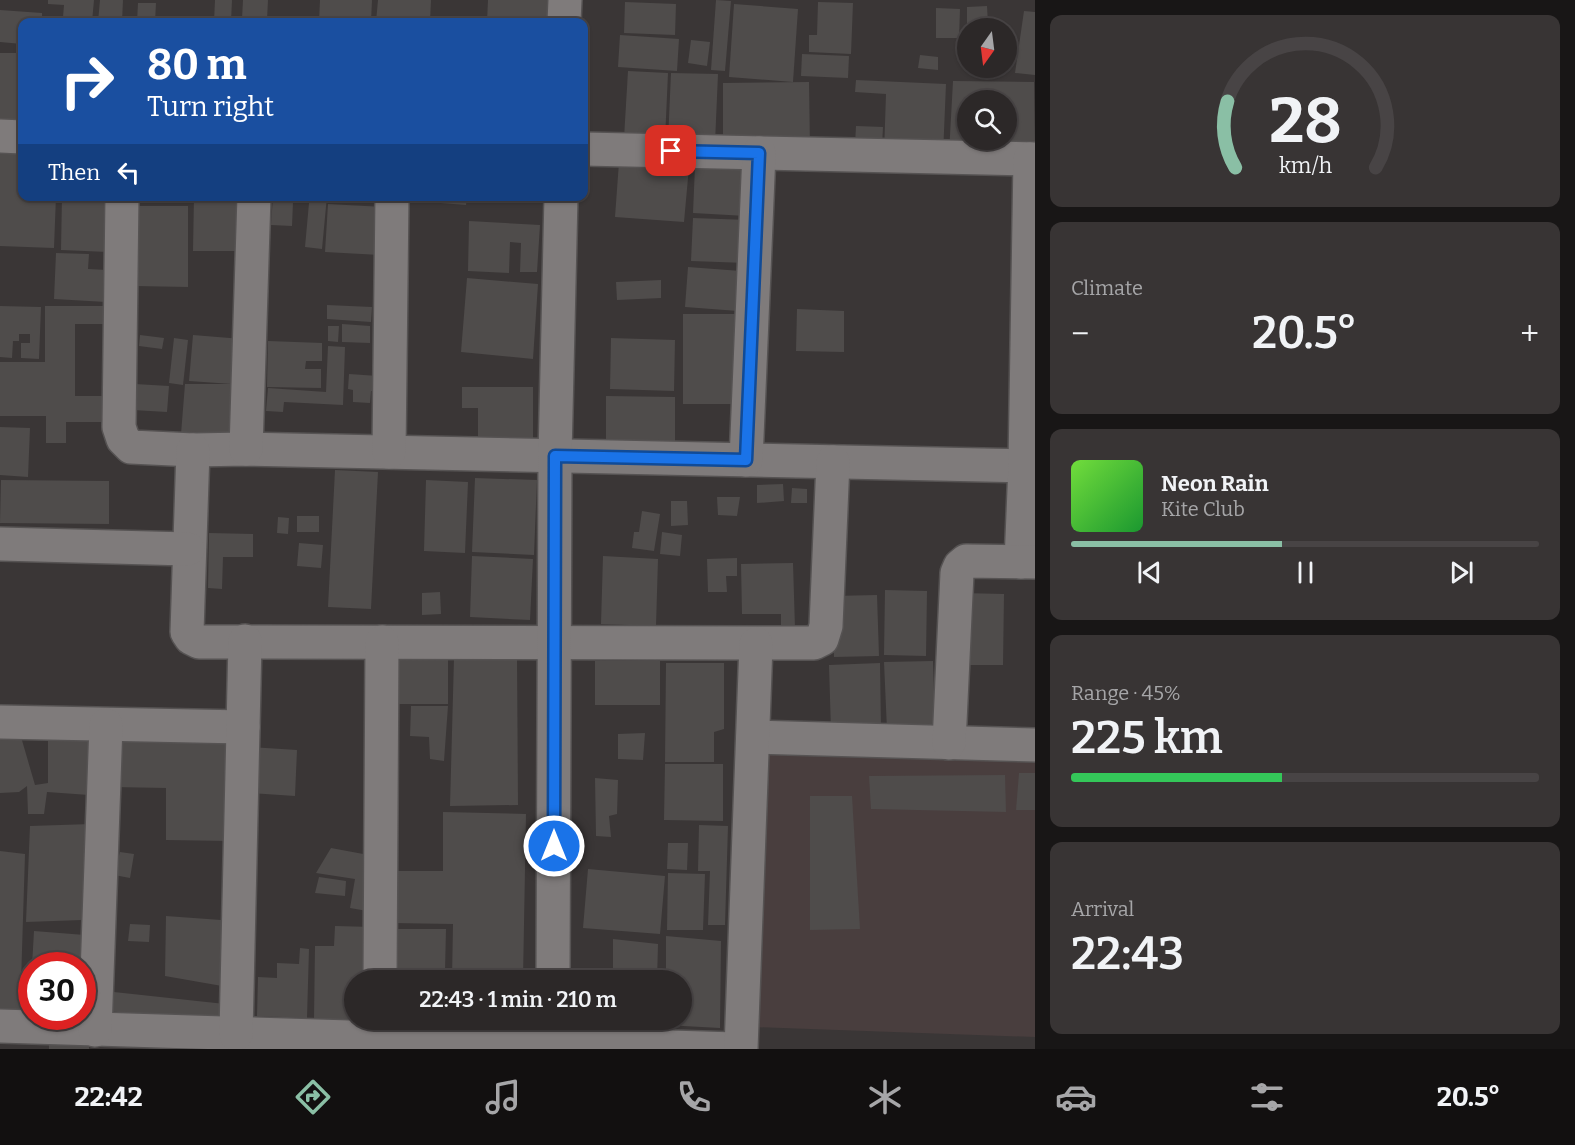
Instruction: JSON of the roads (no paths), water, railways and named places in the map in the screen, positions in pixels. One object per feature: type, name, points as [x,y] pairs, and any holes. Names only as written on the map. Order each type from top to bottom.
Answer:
[{"type":"street","points":[[564,18],[565,0]]},
{"type":"street","points":[[0,136],[18,136]]},
{"type":"street","points":[[588,149],[1033,159],[1025,466],[1028,562],[966,561],[960,566],[957,573],[950,743]]},
{"type":"street","points":[[746,460],[759,153]]},
{"type":"street","points":[[122,201],[119,427],[123,439],[131,447],[1025,466]]},
{"type":"street","points":[[246,449],[254,201]]},
{"type":"street","points":[[388,452],[392,201]]},
{"type":"street","points":[[553,970],[555,456],[561,201]]},
{"type":"street","points":[[193,450],[186,632],[190,638],[199,642],[814,643],[822,639],[826,626],[833,462]]},
{"type":"street","points":[[0,543],[188,549]]},
{"type":"street","points":[[236,1034],[245,641]]},
{"type":"street","points":[[380,970],[382,642]]},
{"type":"street","points":[[741,1049],[756,644]]},
{"type":"street","points":[[0,722],[243,727]]},
{"type":"street","points":[[96,1002],[106,724]]},
{"type":"street","points":[[753,737],[1035,745]]},
{"type":"street","points":[[0,1026],[18,1027]]},
{"type":"street","points":[[95,1030],[236,1034],[350,1030]]},
{"type":"street","points":[[398,1030],[735,1049]]}]
